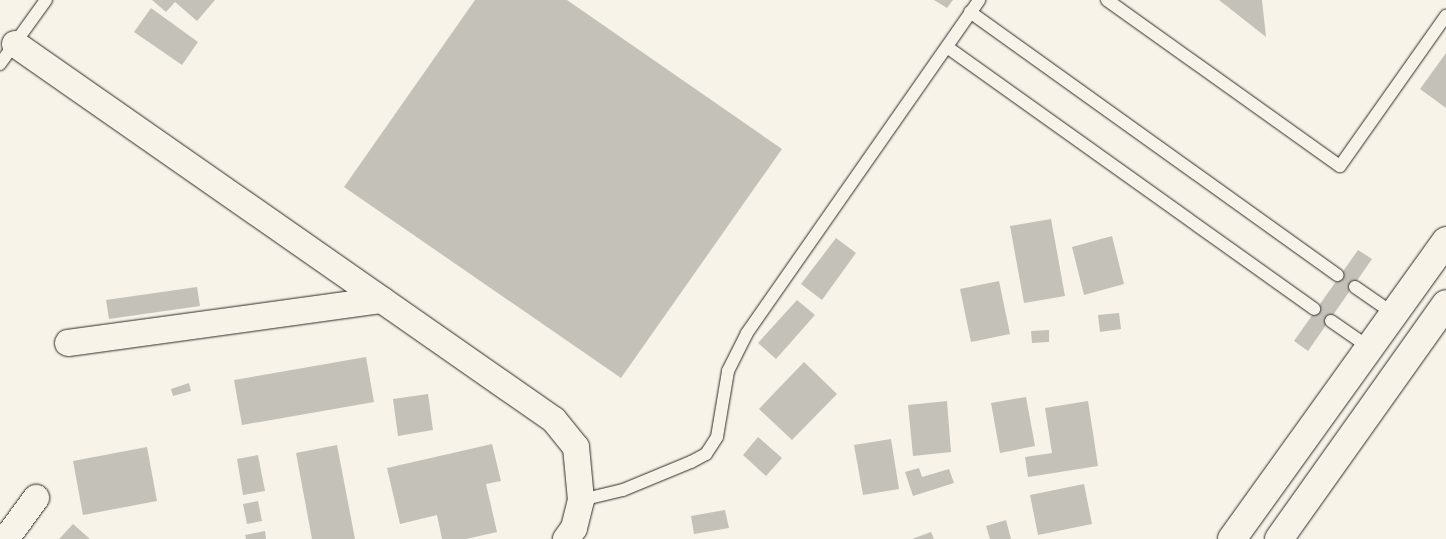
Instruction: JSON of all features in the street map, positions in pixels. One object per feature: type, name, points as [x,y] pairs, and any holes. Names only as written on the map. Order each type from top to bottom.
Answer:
[{"type":"street","points":[[7,54],[382,300],[554,420],[576,447],[581,500],[574,528],[566,539]]},
{"type":"street","points":[[1232,539],[1446,241]]},
{"type":"street","points":[[68,343],[382,300]]},
{"type":"street","points":[[1280,539],[1446,304]]},
{"type":"street","points":[[6,539],[36,498]]},
{"type":"lane","points":[[7,54],[46,0]]},
{"type":"lane","points":[[581,500],[623,490],[706,454],[716,437],[728,371],[747,333],[979,0]]},
{"type":"lane","points":[[1107,0],[1340,166],[1446,16]]},
{"type":"lane","points":[[970,12],[1338,275]]},
{"type":"lane","points":[[947,47],[1314,309]]},
{"type":"lane","points":[[1355,287],[1394,314]]},
{"type":"lane","points":[[1331,322],[1370,348]]},
{"type":"building","points":[[152,0],[215,0],[197,21],[175,2],[166,12]]},
{"type":"building","points":[[475,0],[567,0],[782,149],[621,378],[344,187]]},
{"type":"building","points":[[934,0],[953,0],[947,8]]},
{"type":"building","points":[[1219,0],[1262,0],[1266,37]]},
{"type":"building","points":[[151,8],[198,42],[182,65],[134,32]]},
{"type":"building","points":[[1446,53],[1446,108],[1420,89]]},
{"type":"building","points":[[1051,219],[1065,296],[1024,303],[1010,226]]},
{"type":"building","points":[[1112,236],[1124,284],[1084,295],[1072,247]]},
{"type":"building","points":[[836,238],[856,253],[822,300],[801,284]]},
{"type":"building","points":[[1358,250],[1372,259],[1308,351],[1294,341]]},
{"type":"building","points":[[999,281],[1010,334],[971,342],[960,289]]},
{"type":"building","points":[[197,287],[200,306],[109,319],[106,300]]},
{"type":"building","points":[[797,300],[815,315],[776,359],[758,343]]},
{"type":"building","points":[[1119,313],[1121,329],[1100,332],[1098,315]]},
{"type":"building","points":[[1049,330],[1049,342],[1032,343],[1031,331]]},
{"type":"building","points":[[366,357],[374,402],[242,425],[234,380]]},
{"type":"building","points":[[804,362],[837,394],[792,440],[759,409]]},
{"type":"building","points":[[189,383],[191,391],[173,396],[171,389]]},
{"type":"building","points":[[428,394],[433,430],[398,436],[393,399]]},
{"type":"building","points":[[1026,397],[1035,446],[1000,453],[991,403]]},
{"type":"building","points":[[947,401],[951,452],[913,456],[908,405]]},
{"type":"building","points":[[1088,401],[1098,466],[1028,477],[1025,457],[1052,453],[1045,408]]},
{"type":"building","points":[[758,437],[782,458],[766,476],[743,455]]},
{"type":"building","points":[[891,439],[899,489],[863,495],[854,445]]},
{"type":"building","points":[[492,444],[501,481],[486,484],[497,532],[466,539],[442,539],[437,515],[400,524],[387,468]]},
{"type":"building","points":[[337,445],[355,539],[312,539],[296,453]]},
{"type":"building","points":[[147,447],[157,501],[83,515],[73,461]]},
{"type":"building","points":[[258,455],[265,491],[243,495],[237,459]]},
{"type":"building","points":[[919,468],[922,477],[949,469],[954,483],[913,496],[905,472]]},
{"type":"building","points":[[1084,484],[1092,524],[1038,535],[1030,495]]},
{"type":"building","points":[[258,501],[262,521],[247,524],[243,504]]},
{"type":"building","points":[[725,510],[729,528],[694,534],[691,516]]},
{"type":"building","points":[[1006,520],[1011,539],[990,539],[986,526]]},
{"type":"building","points":[[73,524],[90,539],[59,539]]},
{"type":"building","points":[[265,531],[266,539],[246,539],[245,535]]},
{"type":"building","points":[[931,532],[934,539],[912,539]]}]
